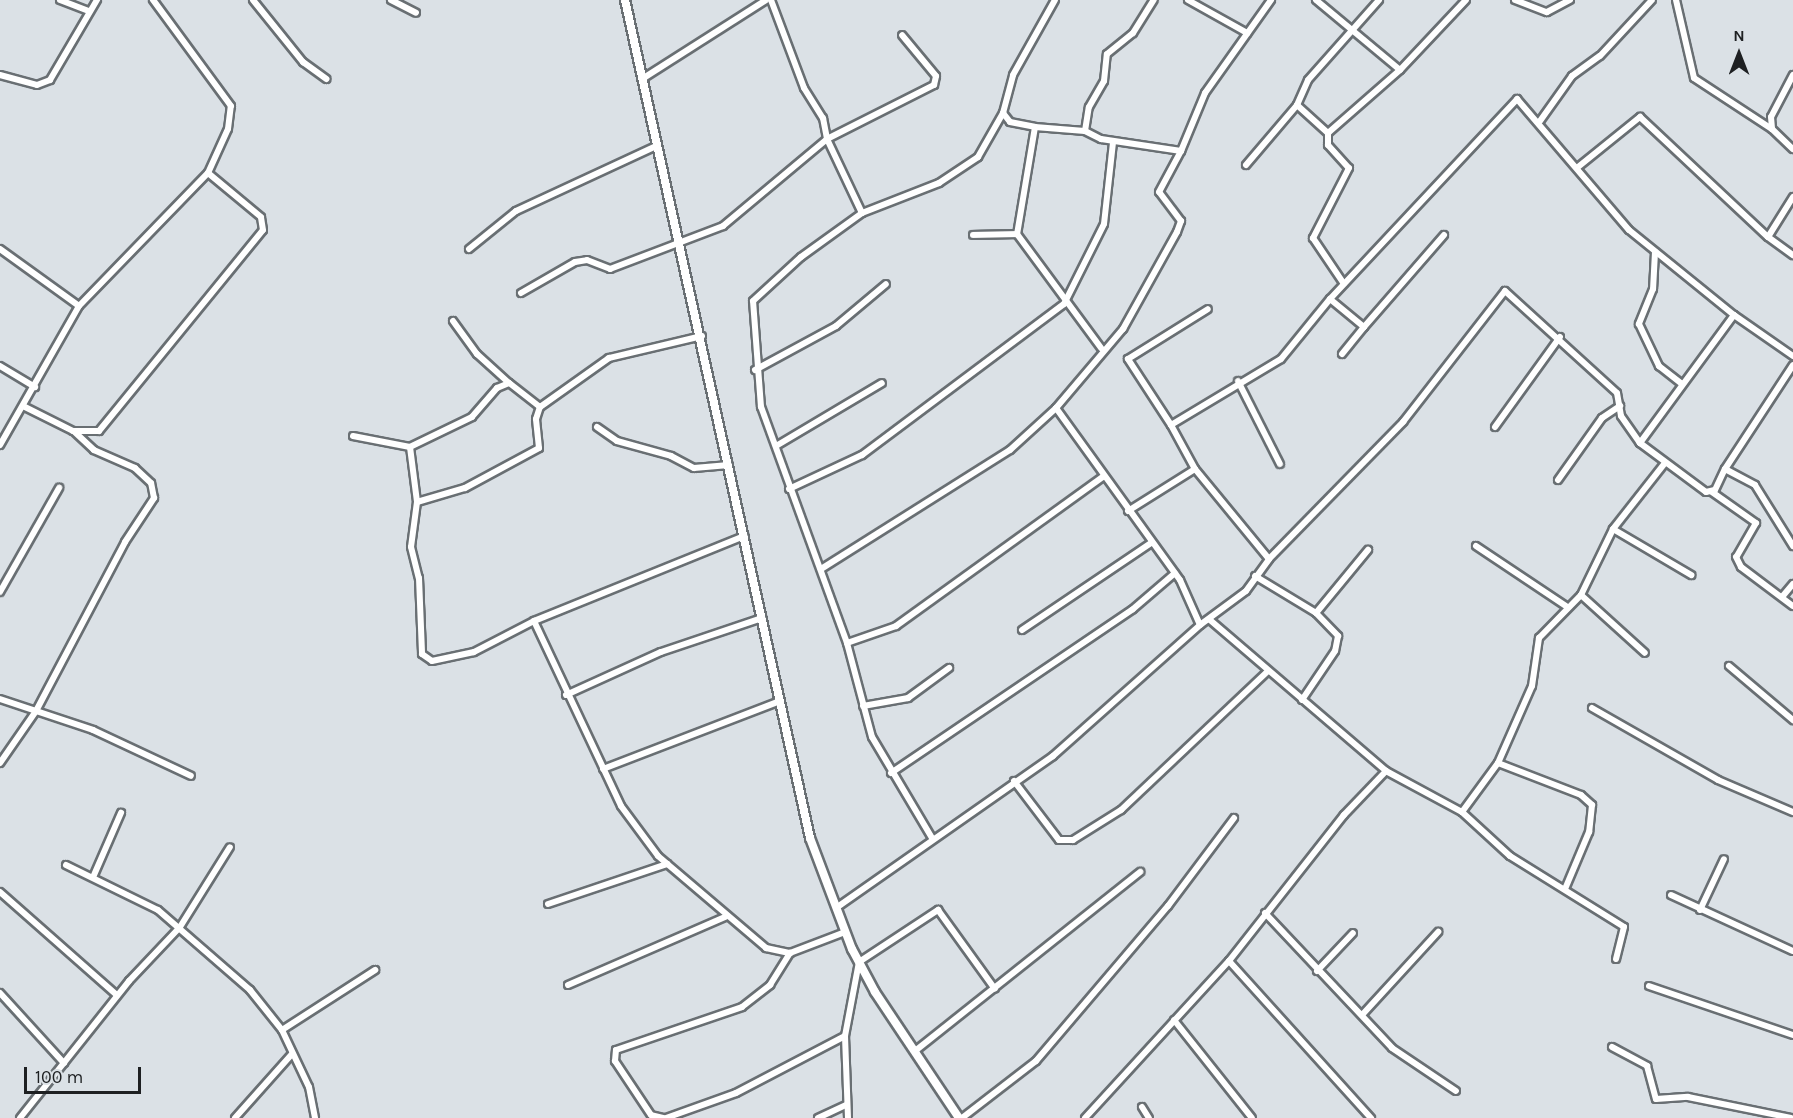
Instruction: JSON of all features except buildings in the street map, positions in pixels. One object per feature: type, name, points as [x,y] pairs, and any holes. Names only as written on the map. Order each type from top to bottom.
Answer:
[{"type":"street","points":[[60,0],[88,11]]},
{"type":"street","points":[[0,75],[37,86],[50,80],[88,11],[98,0]]},
{"type":"street","points":[[0,445],[25,407],[79,306],[208,173],[228,129],[231,106],[153,0]]},
{"type":"street","points":[[253,0],[303,62],[326,79]]},
{"type":"street","points":[[391,0],[416,13]]},
{"type":"street","points":[[624,0],[677,245],[702,336],[810,838],[845,932],[859,962],[915,1051],[961,1118],[1036,1061],[1155,922],[1234,818]]},
{"type":"street","points":[[642,79],[766,0]]},
{"type":"street","points":[[771,0],[804,88],[824,118],[827,139],[862,213]]},
{"type":"street","points":[[932,838],[891,773],[863,706],[847,642],[789,489],[755,370],[753,301],[801,257],[862,213],[965,167],[978,158],[1003,113],[1013,75],[1055,0]]},
{"type":"street","points":[[1085,131],[1089,107],[1104,81],[1107,54],[1133,33],[1154,0]]},
{"type":"street","points":[[1188,0],[1247,33]]},
{"type":"street","points":[[821,569],[1010,450],[1056,408],[1101,348],[1123,329],[1177,232],[1181,220],[1159,192],[1181,151],[1205,93],[1247,33],[1265,0]]},
{"type":"street","points":[[1259,11],[1271,0]]},
{"type":"street","points":[[1316,0],[1351,33],[1400,70]]},
{"type":"street","points":[[1246,165],[1297,105],[1308,80],[1379,0]]},
{"type":"street","points":[[1328,133],[1400,70],[1466,0]]},
{"type":"street","points":[[1515,0],[1547,12],[1570,0]]},
{"type":"street","points":[[1540,121],[1572,76],[1600,56],[1652,0]]},
{"type":"street","points":[[1676,0],[1694,78],[1772,129],[1793,149]]},
{"type":"street","points":[[521,293],[575,262],[587,260],[610,269],[723,226],[827,139],[937,82],[902,35]]},
{"type":"street","points":[[1772,129],[1771,114],[1793,75]]},
{"type":"street","points":[[1171,425],[1238,381],[1281,359],[1330,299],[1468,157],[1511,102],[1522,100],[1578,167],[1655,252],[1734,315],[1793,356]]},
{"type":"street","points":[[1297,105],[1328,133],[1328,145],[1350,173],[1313,238],[1344,284]]},
{"type":"street","points":[[1003,113],[1010,122],[1035,127],[1085,131],[1113,142],[1181,151]]},
{"type":"street","points":[[1578,167],[1640,117],[1767,237],[1793,255]]},
{"type":"street","points":[[1035,127],[1017,234],[1064,304],[1101,348]]},
{"type":"street","points":[[789,489],[862,455],[1064,304],[1104,224],[1113,142]]},
{"type":"street","points":[[470,249],[516,211],[656,146]]},
{"type":"street","points":[[73,431],[91,434],[105,426],[140,376],[263,230],[261,217],[208,173]]},
{"type":"street","points":[[1767,237],[1793,197]]},
{"type":"street","points":[[973,235],[1017,234]]},
{"type":"street","points":[[1342,354],[1444,235]]},
{"type":"street","points":[[0,249],[79,306]]},
{"type":"street","points":[[1655,252],[1653,289],[1639,324],[1659,366],[1682,384]]},
{"type":"street","points":[[755,370],[836,326],[886,284]]},
{"type":"street","points":[[836,908],[1014,782],[1127,695],[1200,625],[1210,620],[1403,422],[1501,292],[1508,291],[1560,337],[1617,393],[1620,406],[1640,443],[1665,463],[1756,523],[1736,557],[1793,606]]},
{"type":"street","points":[[1330,299],[1364,327]]},
{"type":"street","points":[[1208,309],[1128,359],[1171,425],[1195,468],[1269,559]]},
{"type":"street","points":[[1640,443],[1734,315]]},
{"type":"street","points":[[453,321],[477,354],[540,407]]},
{"type":"street","points":[[417,502],[491,476],[539,448],[536,419],[540,407],[609,358],[702,336]]},
{"type":"street","points":[[1495,427],[1560,337]]},
{"type":"street","points":[[1712,492],[1793,365]]},
{"type":"street","points":[[0,366],[35,387]]},
{"type":"street","points":[[1238,381],[1280,464]]},
{"type":"street","points":[[353,436],[410,447],[472,417],[497,388],[509,383]]},
{"type":"street","points":[[776,446],[882,383]]},
{"type":"street","points":[[1558,480],[1602,418],[1620,406]]},
{"type":"street","points":[[0,763],[36,711],[125,542],[154,498],[152,483],[135,468],[94,450],[73,431],[25,407]]},
{"type":"street","points":[[1056,408],[1151,543],[1175,573],[1200,625]]},
{"type":"street","points":[[597,427],[617,441],[671,456],[694,468],[729,465]]},
{"type":"street","points":[[410,447],[417,502],[411,547],[427,659],[474,652],[534,621],[744,536]]},
{"type":"street","points":[[1462,812],[1498,763],[1539,664],[1539,638],[1559,620],[1566,606],[1581,595],[1613,529],[1665,463]]},
{"type":"street","points":[[1128,511],[1195,468]]},
{"type":"street","points":[[1725,469],[1755,485],[1793,546]]},
{"type":"street","points":[[847,642],[896,626],[1104,476]]},
{"type":"street","points":[[0,592],[59,488]]},
{"type":"street","points":[[1613,529],[1691,575]]},
{"type":"street","points":[[1022,630],[1151,543]]},
{"type":"street","points":[[1476,546],[1566,606]]},
{"type":"street","points":[[1316,612],[1368,550]]},
{"type":"street","points":[[891,773],[1019,690],[1175,573]]},
{"type":"street","points":[[1255,576],[1316,612],[1338,636],[1335,651],[1302,700]]},
{"type":"street","points":[[1782,597],[1793,584]]},
{"type":"street","points":[[1581,595],[1645,653]]},
{"type":"street","points":[[566,695],[661,652],[762,618]]},
{"type":"street","points":[[1210,620],[1386,771],[1462,812],[1510,856],[1626,930],[1616,959]]},
{"type":"street","points":[[534,621],[566,695],[603,770],[639,834],[667,864],[758,944],[790,953],[845,932]]},
{"type":"street","points":[[1729,666],[1793,720]]},
{"type":"street","points":[[863,706],[908,698],[949,668]]},
{"type":"street","points":[[1014,782],[1059,840],[1073,840],[1120,810],[1268,671]]},
{"type":"street","points":[[0,699],[93,730],[191,776]]},
{"type":"street","points":[[603,770],[780,700]]},
{"type":"street","points":[[1592,708],[1718,780],[1793,812]]},
{"type":"street","points":[[1498,763],[1581,795],[1592,805],[1590,832],[1565,889]]},
{"type":"street","points":[[1085,1118],[1229,961],[1265,914],[1386,771]]},
{"type":"street","points":[[94,875],[121,813]]},
{"type":"street","points":[[21,1118],[117,995],[180,927],[230,847]]},
{"type":"street","points":[[1700,910],[1724,858]]},
{"type":"street","points":[[548,904],[667,864]]},
{"type":"street","points":[[66,865],[94,875],[180,927],[250,990],[282,1030],[309,1088],[315,1118]]},
{"type":"street","points":[[915,1051],[1140,872]]},
{"type":"street","points":[[0,892],[117,995]]},
{"type":"street","points":[[1671,895],[1793,951]]},
{"type":"street","points":[[848,1118],[845,1036],[859,962],[938,910],[995,988]]},
{"type":"street","points":[[1265,914],[1392,1048],[1456,1091]]},
{"type":"street","points":[[568,986],[725,916]]},
{"type":"street","points":[[1362,1016],[1438,932]]},
{"type":"street","points":[[1317,971],[1353,933]]},
{"type":"street","points":[[651,1115],[615,1061],[616,1050],[742,1007],[770,985],[790,953]]},
{"type":"street","points":[[1229,961],[1290,1034],[1371,1118]]},
{"type":"street","points":[[282,1030],[375,970]]},
{"type":"street","points":[[1649,987],[1793,1035]]},
{"type":"street","points":[[0,993],[64,1063]]},
{"type":"street","points":[[1174,1020],[1252,1118]]},
{"type":"street","points":[[643,1118],[651,1115],[665,1118],[736,1093],[845,1036]]},
{"type":"street","points":[[1612,1047],[1647,1066],[1656,1099],[1688,1097],[1791,1118]]},
{"type":"street","points":[[234,1118],[292,1054]]},
{"type":"street","points":[[818,1118],[846,1106]]},
{"type":"street","points":[[1142,1107],[1149,1118]]}]
